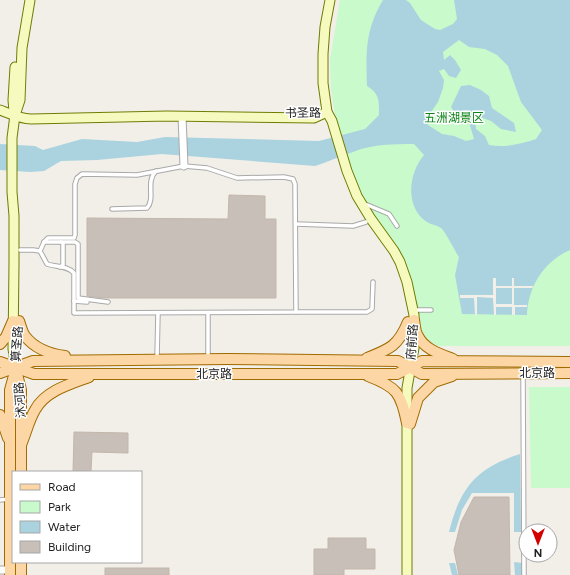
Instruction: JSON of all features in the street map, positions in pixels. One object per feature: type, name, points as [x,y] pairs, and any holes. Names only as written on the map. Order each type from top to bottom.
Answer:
[{"type":"main road","points":[[360,361],[385,351],[396,343],[402,336],[412,318]]},
{"type":"main road","points":[[412,318],[417,336],[424,345],[458,361]]},
{"type":"main road","points":[[0,344],[16,321],[25,336],[34,345],[45,352],[90,360]]},
{"type":"main road","name":"北京路","points":[[0,373],[33,361],[208,359],[398,361],[422,374],[570,373]]},
{"type":"main road","name":"北京路","points":[[0,362],[34,374],[397,374],[422,361],[570,362]]},
{"type":"main road","name":"沭河路","points":[[7,571],[5,499],[10,445],[10,390],[16,368]]},
{"type":"main road","name":"沭河路","points":[[16,368],[21,390],[21,471]]},
{"type":"main road","points":[[21,445],[35,409],[43,400],[62,386],[95,374]]},
{"type":"main road","points":[[361,374],[381,381],[394,390],[403,403],[408,423]]},
{"type":"main road","points":[[408,423],[418,398],[434,382],[459,374]]},
{"type":"main road","points":[[0,415],[10,445]]},
{"type":"main road","points":[[21,563],[21,575]]},
{"type":"street","name":"算圣路","points":[[16,321],[14,192],[15,138],[18,128],[13,100],[16,48],[24,0]]},
{"type":"street","name":"算圣路","points":[[15,115],[20,100],[22,48],[30,0]]},
{"type":"street","name":"府前路","points":[[330,0],[325,27],[323,83],[331,131],[352,198],[366,222],[390,254],[402,283],[406,302],[412,318]]},
{"type":"street","name":"府前路","points":[[327,112],[330,100],[328,54],[330,28],[336,0]]},
{"type":"street","name":"书圣路","points":[[0,110],[23,119],[182,116],[314,118],[327,112]]},
{"type":"street","name":"书圣路","points":[[0,114],[327,112]]},
{"type":"street","points":[[182,116],[184,164]]},
{"type":"street","name":"府前路","points":[[344,172],[382,235],[394,251],[408,282],[414,348],[410,367],[413,388],[408,423]]},
{"type":"street","name":"算圣路","points":[[14,192],[20,216],[20,250],[13,349],[16,368]]},
{"type":"street","points":[[407,575],[408,423]]},
{"type":"street","points":[[408,423],[411,575]]},
{"type":"lane","points":[[40,251],[44,242],[48,238],[74,238],[75,184],[77,178],[82,174],[137,175],[184,164],[207,168],[236,178],[284,177],[293,179],[295,184],[296,224],[296,312]]},
{"type":"lane","points":[[112,209],[147,208],[150,205],[151,198],[150,180],[152,175],[157,171]]},
{"type":"lane","points":[[362,203],[389,214],[397,226]]},
{"type":"lane","points":[[296,224],[353,226],[366,222]]},
{"type":"lane","points":[[44,242],[75,242],[78,244],[78,298],[108,302],[74,301]]},
{"type":"lane","points":[[60,267],[63,265],[63,243],[61,242]]},
{"type":"lane","points":[[20,250],[40,251]]},
{"type":"lane","points":[[40,251],[47,264],[71,270],[74,273],[74,313],[366,312],[372,309],[373,282]]},
{"type":"lane","points":[[412,318],[431,310]]},
{"type":"lane","points":[[157,360],[158,313]]},
{"type":"lane","points":[[208,313],[208,359]]},
{"type":"lane","points":[[522,373],[524,575]]},
{"type":"green space","name":"五洲湖景区","points":[[340,0],[570,0],[570,346],[437,346],[423,337],[417,319],[412,284],[395,245],[372,215],[349,166],[337,130],[331,89],[330,60]]},
{"type":"green space","points":[[529,387],[570,387],[570,488],[531,488]]},
{"type":"water","name":"五洲湖景区","points":[[383,0],[406,0],[410,3],[421,20],[435,29],[440,30],[453,24],[457,19],[454,0],[570,0],[570,250],[552,261],[539,276],[530,295],[527,315],[462,314],[455,275],[459,257],[443,230],[424,220],[414,206],[411,188],[412,179],[419,162],[424,155],[414,144],[390,144],[368,147],[315,166],[162,154],[97,160],[61,161],[44,171],[30,172],[0,170],[0,144],[35,146],[43,150],[82,139],[137,142],[165,137],[319,141],[365,129],[379,115],[377,95],[367,86],[368,42],[377,11]],"holes":[[[459,40],[469,47],[485,49],[497,55],[508,66],[521,102],[542,130],[536,139],[513,145],[489,145],[485,136],[476,129],[475,118],[483,118],[491,121],[501,129],[516,132],[514,123],[492,108],[489,96],[470,85],[461,86],[451,107],[458,118],[468,119],[474,139],[466,141],[454,136],[442,134],[428,125],[431,112],[438,102],[443,88],[444,80],[439,71],[444,69],[449,76],[456,78],[461,70],[450,55],[444,60],[443,52]]]},
{"type":"water","points":[[520,454],[521,523],[518,523],[518,532],[514,532],[514,493],[472,493],[462,510],[455,532],[449,532],[459,503],[472,482],[481,473]]},
{"type":"water","points":[[514,562],[522,563],[522,575],[515,575]]},
{"type":"water","points":[[449,563],[455,563],[458,575],[452,575]]},
{"type":"pier","points":[[493,278],[496,278],[496,286],[512,286],[512,278],[514,278],[514,286],[534,286],[532,288],[514,288],[514,305],[527,305],[527,307],[515,307],[515,315],[512,315],[512,307],[496,307],[496,315],[494,315],[493,298],[477,297],[477,315],[475,315],[474,298],[460,298],[460,295],[493,295]],"holes":[[[496,288],[512,288],[512,304],[496,304]]]},
{"type":"building","points":[[229,195],[265,196],[265,219],[276,219],[276,298],[103,298],[87,296],[87,218],[228,219]]},
{"type":"building","points":[[74,432],[128,433],[128,453],[92,452],[91,471],[73,471]]},
{"type":"building","points":[[474,497],[509,497],[510,575],[459,575],[454,550],[461,522]]},
{"type":"building","points":[[328,538],[366,538],[366,549],[375,549],[375,569],[344,569],[344,575],[314,575],[314,549],[328,549]]},
{"type":"building","points":[[105,568],[169,568],[169,575],[105,575]]}]
